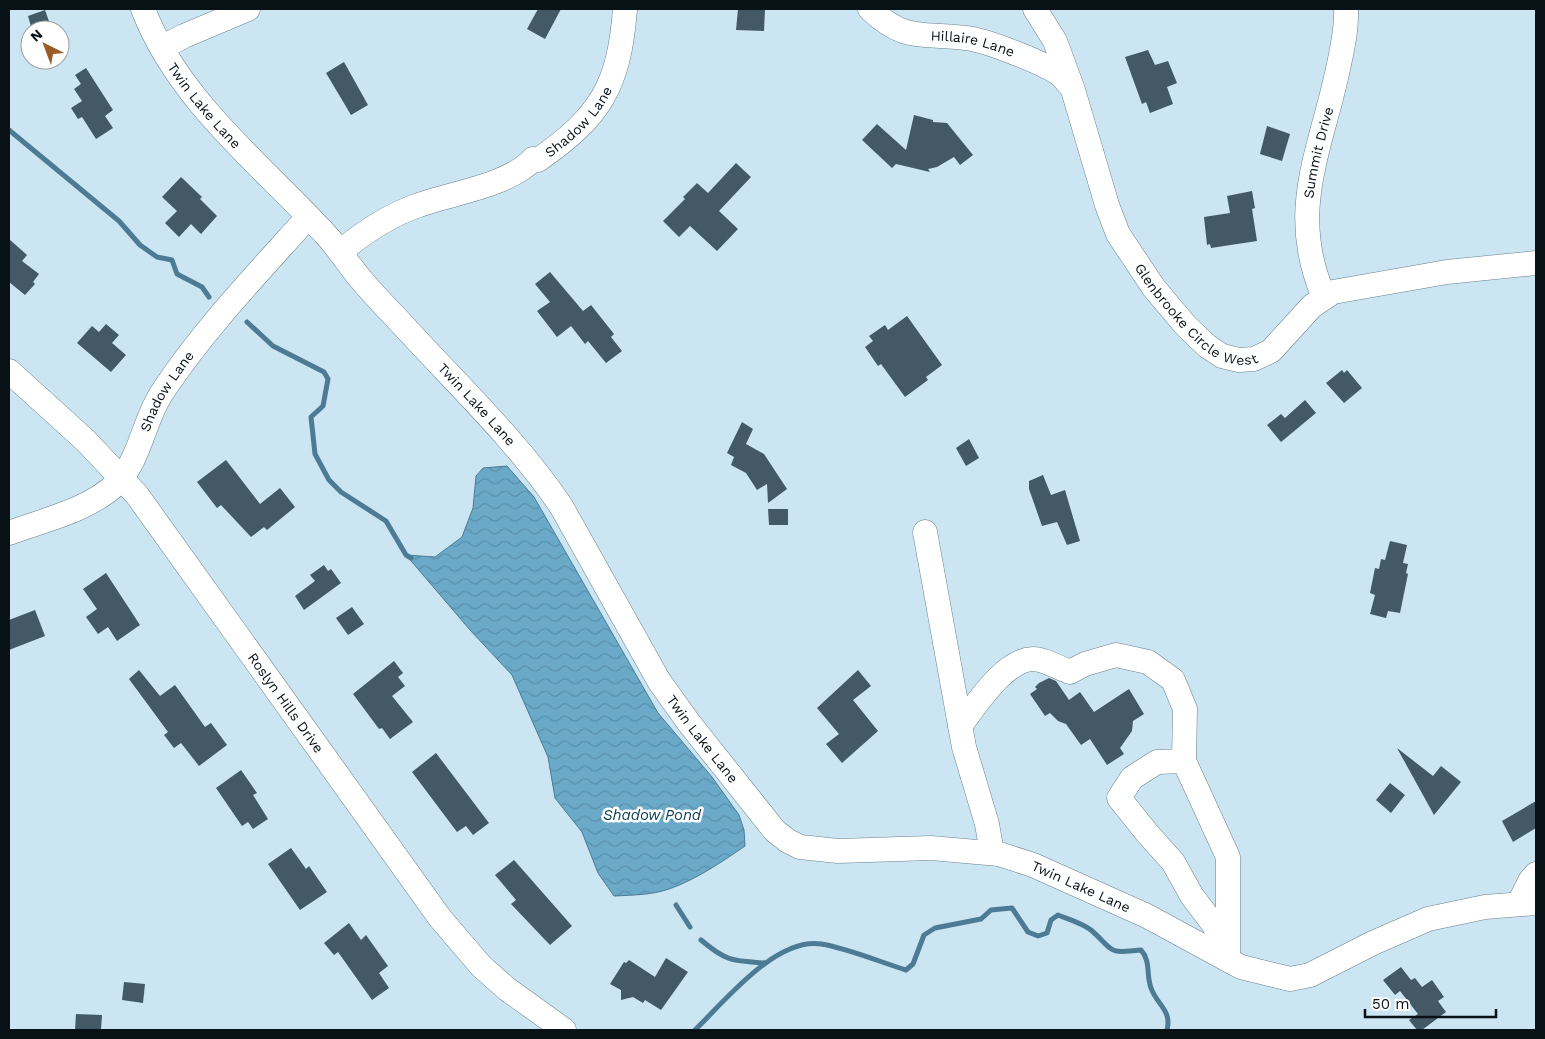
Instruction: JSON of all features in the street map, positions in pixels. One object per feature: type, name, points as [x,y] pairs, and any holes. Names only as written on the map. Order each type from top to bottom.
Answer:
[{"type":"street","name":"Twin Lake Lane","points":[[143,9],[181,79],[231,140],[340,252],[360,278],[521,454],[546,485],[561,506],[660,681],[741,790],[775,831],[788,841],[811,849],[838,851],[931,848],[992,853],[1033,865],[1077,883],[1147,916],[1254,972],[1290,978],[1300,978],[1320,971],[1373,943],[1428,919],[1528,903]]},
{"type":"street","points":[[163,47],[248,9]]},
{"type":"street","name":"Shadow Lane","points":[[340,252],[364,232],[392,216],[503,178],[526,167],[533,159],[538,160],[585,123],[599,106],[611,84],[620,52],[624,9]]},
{"type":"street","name":"Hillaire Lane","points":[[870,9],[891,27],[910,34],[966,38],[989,43],[1017,54],[1061,76],[1073,90]]},
{"type":"street","name":"Glenbrooke Circle West","points":[[1035,9],[1055,41],[1073,90],[1107,205],[1118,234],[1154,288],[1186,326],[1207,346],[1222,356],[1239,360],[1264,356],[1280,343],[1312,306],[1333,292],[1381,282],[1536,263]]},
{"type":"street","name":"Summit Drive","points":[[1324,297],[1315,275],[1306,214],[1308,186],[1331,103],[1344,41],[1346,9]]},
{"type":"street","name":"Shadow Lane","points":[[9,533],[76,509],[114,486],[122,478],[138,448],[147,420],[161,393],[182,363],[308,217]]},
{"type":"street","name":"Roslyn Hills Drive","points":[[9,371],[86,441],[137,495],[440,918],[481,966],[507,989],[564,1030]]},
{"type":"street","points":[[925,532],[960,726],[973,781],[987,824],[992,853]]},
{"type":"street","points":[[960,726],[976,704],[1012,664],[1034,659],[1070,672],[1085,664],[1116,655],[1148,662],[1173,680],[1185,709],[1184,762],[1228,857],[1228,960]]},
{"type":"street","points":[[1184,762],[1157,762],[1132,778],[1119,798],[1147,833],[1174,862],[1192,896],[1214,925],[1228,960]]},
{"type":"street","points":[[1528,903],[1526,888],[1536,874]]},
{"type":"water","name":"Shadow Pond","points":[[507,466],[534,497],[658,713],[712,777],[739,815],[744,830],[745,846],[689,881],[656,892],[614,896],[598,873],[582,832],[555,798],[548,757],[512,675],[470,630],[406,555],[435,557],[462,537],[473,508],[476,476],[483,468]]},
{"type":"building","points":[[538,9],[561,9],[545,39],[527,29]]},
{"type":"building","points":[[738,9],[765,9],[764,31],[736,30]]},
{"type":"building","points":[[45,10],[49,20],[29,20],[28,16]]},
{"type":"building","points":[[1148,50],[1155,65],[1168,61],[1177,83],[1167,87],[1173,104],[1150,113],[1146,102],[1142,104],[1125,57]]},
{"type":"building","points":[[344,62],[368,105],[351,115],[326,73]]},
{"type":"building","points":[[86,68],[113,110],[105,116],[113,128],[96,139],[82,117],[78,119],[71,108],[82,101],[74,89],[81,84],[75,75]]},
{"type":"building","points":[[914,115],[933,120],[933,122],[947,123],[973,155],[960,165],[954,157],[937,167],[928,169],[930,172],[896,164],[892,168],[862,140],[877,124],[906,150]]},
{"type":"building","points":[[1267,126],[1290,134],[1282,161],[1260,154]]},
{"type":"building","points":[[736,163],[751,177],[719,211],[738,229],[717,251],[690,226],[679,237],[663,221],[685,199],[683,197],[697,183],[708,193]]},
{"type":"building","points":[[181,177],[202,197],[200,199],[217,216],[201,234],[191,224],[179,237],[165,223],[177,211],[162,197]]},
{"type":"building","points":[[1252,191],[1255,208],[1252,209],[1257,241],[1211,248],[1210,244],[1207,245],[1204,217],[1230,213],[1227,196]]},
{"type":"building","points":[[9,239],[27,255],[22,261],[39,274],[33,282],[35,284],[25,295],[9,282]]},
{"type":"building","points":[[550,272],[583,311],[591,305],[614,334],[611,337],[622,351],[606,363],[588,341],[585,344],[571,326],[557,337],[537,311],[550,302],[535,284]]},
{"type":"building","points":[[907,316],[942,365],[926,377],[928,380],[905,397],[881,364],[878,366],[865,347],[873,341],[869,336],[885,325],[888,330]]},
{"type":"building","points":[[106,324],[119,335],[112,343],[126,355],[111,372],[77,343],[92,326],[99,332]]},
{"type":"building","points":[[1342,370],[1344,373],[1347,370],[1362,388],[1344,403],[1326,383]]},
{"type":"building","points":[[1305,400],[1316,413],[1281,442],[1267,425],[1281,414],[1285,418]]},
{"type":"building","points":[[742,422],[753,429],[746,444],[764,454],[787,489],[768,503],[767,484],[757,490],[746,473],[731,465],[734,457],[727,453]]},
{"type":"building","points":[[969,439],[979,458],[966,466],[956,448]]},
{"type":"building","points":[[226,460],[260,504],[280,488],[295,507],[267,530],[264,527],[251,537],[221,505],[217,508],[197,482]]},
{"type":"building","points":[[1043,475],[1051,495],[1065,490],[1080,541],[1067,545],[1057,522],[1042,526],[1029,489],[1029,481]]},
{"type":"building","points":[[768,509],[788,509],[788,525],[769,525]]},
{"type":"building","points":[[1390,541],[1407,545],[1403,563],[1408,564],[1406,573],[1408,574],[1400,613],[1388,611],[1386,618],[1370,614],[1375,595],[1370,593],[1375,568],[1379,569],[1381,559],[1385,560]]},
{"type":"building","points":[[324,565],[328,571],[331,569],[341,583],[304,610],[295,596],[315,581],[310,575]]},
{"type":"building","points":[[106,573],[140,625],[117,641],[108,627],[98,634],[86,617],[97,609],[83,589]]},
{"type":"building","points":[[352,607],[364,624],[348,635],[336,618]]},
{"type":"building","points":[[35,610],[45,636],[9,650],[9,620]]},
{"type":"building","points":[[394,661],[403,673],[398,677],[405,686],[392,696],[413,722],[390,739],[382,728],[379,729],[353,694]]},
{"type":"building","points":[[139,670],[160,696],[175,685],[205,727],[211,723],[227,745],[199,766],[181,743],[174,748],[164,735],[168,732],[129,679]]},
{"type":"building","points":[[858,670],[871,686],[853,700],[878,731],[842,763],[826,744],[839,734],[817,708]]},
{"type":"building","points":[[1049,678],[1056,681],[1069,700],[1080,692],[1094,712],[1129,689],[1144,714],[1133,721],[1132,731],[1120,748],[1124,754],[1107,765],[1090,739],[1081,745],[1066,724],[1058,721],[1050,713],[1045,716],[1030,694],[1037,689],[1035,687],[1039,683]]},
{"type":"building","points":[[1397,748],[1433,776],[1441,766],[1461,782],[1434,815]]},
{"type":"building","points":[[436,753],[489,823],[473,835],[466,826],[457,832],[412,772]]},
{"type":"building","points":[[241,770],[257,793],[253,795],[268,819],[253,829],[248,822],[242,826],[216,788]]},
{"type":"building","points":[[1390,783],[1405,795],[1391,813],[1376,800]]},
{"type":"building","points":[[1536,801],[1536,828],[1513,842],[1502,821]]},
{"type":"building","points":[[291,848],[306,869],[309,866],[327,892],[300,910],[268,864]]},
{"type":"building","points":[[514,860],[572,926],[550,945],[511,904],[516,900],[495,875]]},
{"type":"building","points":[[349,923],[361,940],[366,935],[388,966],[379,973],[389,988],[372,1000],[338,952],[334,955],[324,943]]},
{"type":"building","points":[[666,958],[688,972],[661,1010],[645,1000],[643,1003],[633,997],[621,1000],[621,990],[610,984],[624,962],[626,963],[629,960],[655,977]]},
{"type":"building","points":[[1401,967],[1411,980],[1415,978],[1422,987],[1432,980],[1444,997],[1438,1001],[1446,1012],[1422,1030],[1417,1030],[1409,1020],[1418,1014],[1400,991],[1395,995],[1383,980]]},
{"type":"building","points":[[124,982],[145,984],[143,1003],[122,1000]]},
{"type":"building","points":[[76,1014],[102,1015],[101,1030],[75,1030]]},
{"type":"waterway","points":[[9,130],[119,221],[140,245],[157,257],[172,260],[177,274],[202,287],[209,297]]},
{"type":"waterway","points":[[247,322],[273,346],[324,372],[328,379],[323,406],[311,417],[315,454],[329,480],[341,492],[386,521],[406,555],[411,558]]},
{"type":"waterway","points":[[676,905],[690,927]]},
{"type":"waterway","points":[[695,1030],[752,974],[769,960],[787,950],[804,944],[821,944],[906,970],[913,964],[924,935],[935,928],[981,919],[991,910],[1012,908],[1028,932],[1038,936],[1047,933],[1051,920],[1058,915],[1075,921],[1091,930],[1108,947],[1116,951],[1141,950],[1146,959],[1151,988],[1166,1012],[1167,1030]]},
{"type":"waterway","points":[[701,940],[717,953],[731,959],[765,963]]}]
